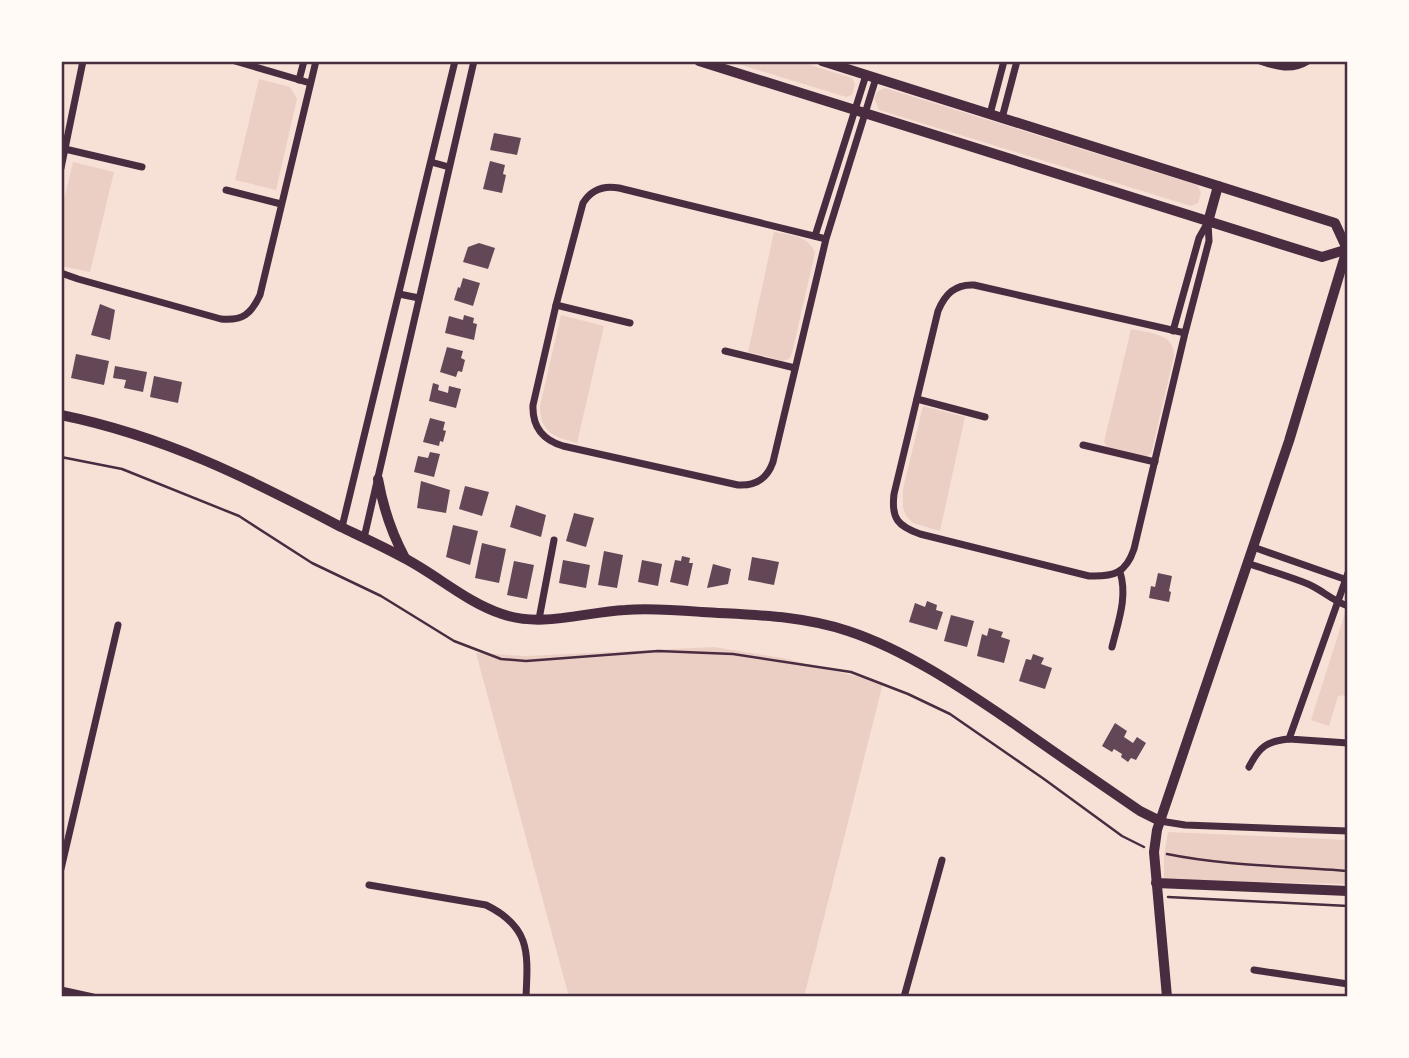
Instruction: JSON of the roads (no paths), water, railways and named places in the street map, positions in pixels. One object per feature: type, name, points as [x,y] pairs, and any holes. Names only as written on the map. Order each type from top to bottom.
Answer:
[{"type":"street","points":[[61,168],[83,61]]},
{"type":"street","points":[[236,61],[310,83]]},
{"type":"street","points":[[299,80],[304,61]]},
{"type":"street","points":[[61,273],[221,319],[235,319],[246,315],[260,295],[316,61]]},
{"type":"street","points":[[342,527],[455,61]]},
{"type":"street","points":[[364,538],[474,61]]},
{"type":"street","points":[[698,61],[1322,257],[1347,248]]},
{"type":"street","points":[[822,61],[1335,223],[1347,248],[1295,421],[1155,839],[1157,897],[1167,997]]},
{"type":"street","points":[[990,114],[1004,61]]},
{"type":"street","points":[[1002,118],[1017,61]]},
{"type":"street","points":[[1260,61],[1288,68],[1308,61]]},
{"type":"street","points":[[815,236],[855,109],[871,76]]},
{"type":"street","points":[[827,239],[619,188],[605,187],[591,192],[583,203],[556,305],[533,412],[536,426],[544,437],[563,446],[738,485],[751,485],[766,476],[772,467],[827,239],[866,113],[871,76]]},
{"type":"street","points":[[65,149],[142,167]]},
{"type":"street","points":[[431,162],[449,167]]},
{"type":"street","points":[[1174,331],[1199,238],[1208,222],[1218,187]]},
{"type":"street","points":[[226,190],[281,204]]},
{"type":"street","points":[[1185,333],[974,285],[956,288],[943,299],[937,311],[894,494],[893,510],[898,522],[920,534],[1080,574],[1105,576],[1120,572],[1128,565],[1209,240],[1208,222]]},
{"type":"street","points":[[399,294],[419,299]]},
{"type":"street","points":[[556,305],[630,323]]},
{"type":"street","points":[[725,351],[795,368]]},
{"type":"street","points":[[917,399],[985,417]]},
{"type":"street","points":[[61,415],[112,427],[177,448],[248,479],[405,558],[488,608],[515,618],[539,619],[644,609],[800,620],[848,630],[894,650],[962,689],[1140,811],[1160,821],[1185,825],[1348,831]]},
{"type":"street","points":[[1083,446],[1155,462]]},
{"type":"street","points":[[378,479],[387,520],[405,558]]},
{"type":"street","points":[[539,619],[554,540]]},
{"type":"street","points":[[1253,547],[1347,578],[1289,739]]},
{"type":"street","points":[[1247,563],[1309,584],[1337,603],[1348,606]]},
{"type":"street","points":[[1112,647],[1124,597],[1120,572]]},
{"type":"street","points":[[61,869],[118,625]]},
{"type":"street","points":[[1250,767],[1256,753],[1273,741],[1289,739],[1348,743]]},
{"type":"street","points":[[904,997],[942,860]]},
{"type":"street","points":[[1156,883],[1348,891]]},
{"type":"street","points":[[369,885],[486,905],[500,911],[513,924],[527,949],[526,997]]},
{"type":"street","points":[[1254,970],[1348,984]]},
{"type":"street","points":[[61,990],[93,997]]}]
